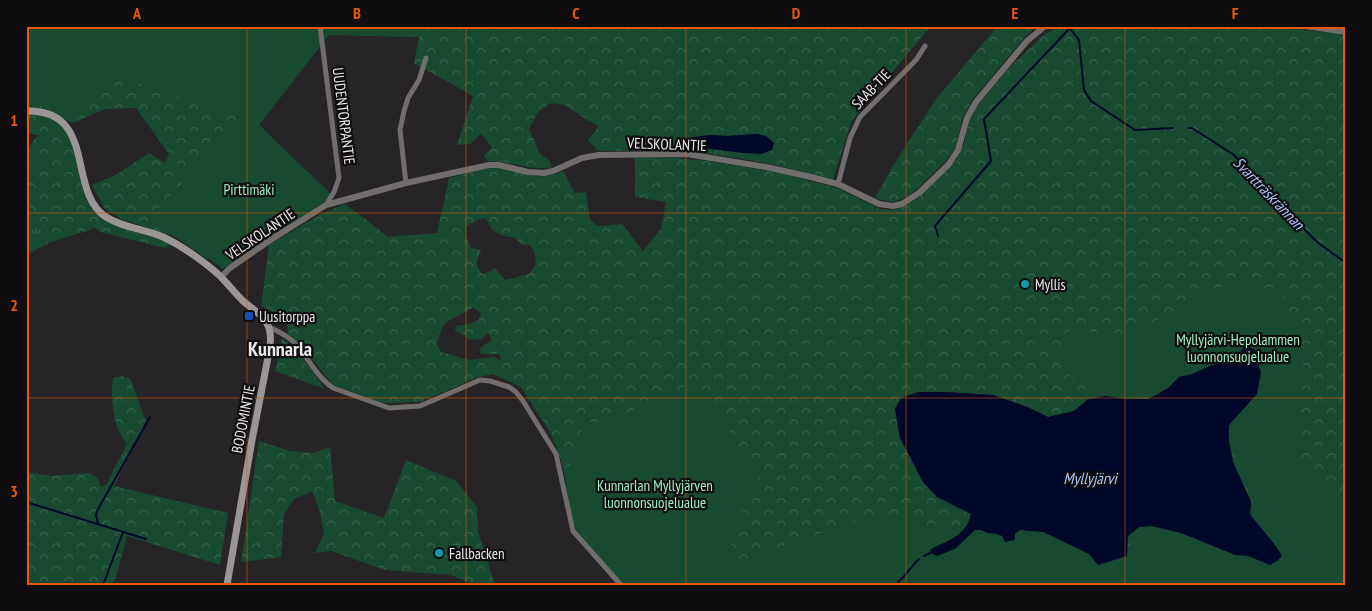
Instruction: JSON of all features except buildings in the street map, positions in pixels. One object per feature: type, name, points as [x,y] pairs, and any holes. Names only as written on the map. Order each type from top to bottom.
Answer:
[{"type":"main road","points":[[26,111],[42,112],[56,116],[65,125],[73,140],[91,200],[94,206],[105,216],[121,224],[162,236],[175,243],[211,268],[243,301],[260,315],[269,327]]},
{"type":"main road","name":"BODOMINTIE","points":[[227,585],[270,347],[271,333],[269,327]]},
{"type":"street","name":"VELSKOLANTIE","points":[[221,277],[230,268],[272,239],[326,205],[406,183],[489,165],[544,173],[553,172],[582,158],[599,155],[687,154],[766,167],[838,184],[886,206],[902,204],[914,197],[949,164],[961,142],[967,118],[976,102],[1027,41],[1045,26]]},
{"type":"street","points":[[1306,26],[1346,32]]},
{"type":"street","name":"UUDENTORPANTIE","points":[[322,28],[340,178],[326,205]]},
{"type":"street","name":"SAAB-TIE","points":[[838,184],[850,138],[860,117],[911,65],[924,46]]},
{"type":"street","points":[[406,183],[400,130],[408,98],[419,80],[426,58]]},
{"type":"street","points":[[269,327],[283,334],[297,345],[326,384],[389,408],[420,406],[480,380],[509,387],[516,392],[556,454],[573,531],[620,585]]},
{"type":"green space","points":[[26,26],[931,26],[852,120],[833,179],[767,163],[687,150],[598,151],[588,140],[599,126],[565,105],[551,103],[538,112],[529,129],[540,154],[549,160],[552,167],[536,168],[488,161],[484,156],[492,147],[481,134],[470,144],[457,145],[473,96],[414,63],[419,37],[329,35],[259,125],[308,173],[234,241],[207,259],[176,237],[124,220],[105,209],[92,185],[116,175],[149,153],[165,163],[169,154],[136,108],[105,109],[76,122],[52,112],[26,108]],"holes":[[[757,134],[762,154],[703,148],[694,143],[711,135]]]},
{"type":"green space","name":"Pirttimäki","points":[[26,26],[424,26],[419,37],[328,35],[259,125],[333,196],[223,269],[152,216],[242,118],[121,77],[72,123],[26,98]]},
{"type":"green space","points":[[994,26],[1037,26],[1024,38],[973,99],[963,117],[955,148],[946,161],[907,197],[892,202],[875,198],[891,169],[936,99],[996,28]]},
{"type":"green space","points":[[1061,26],[1273,26],[1346,35],[1346,585],[625,585],[575,526],[562,462],[551,434],[521,387],[493,374],[478,377],[420,402],[382,403],[333,385],[301,345],[288,334],[287,324],[274,312],[261,306],[269,245],[321,214],[344,204],[388,237],[437,233],[449,178],[474,171],[499,168],[531,175],[546,176],[563,171],[575,193],[586,192],[590,220],[598,226],[622,224],[643,251],[661,229],[666,202],[635,197],[635,158],[675,158],[707,161],[781,173],[837,188],[880,209],[893,210],[903,207],[917,199],[957,159],[975,109],[1010,67],[1045,34]],"holes":[[[486,218],[492,230],[501,235],[516,238],[520,244],[530,245],[535,253],[536,264],[529,274],[505,280],[494,267],[491,271],[483,274],[477,267],[481,250],[471,248],[466,236],[467,226],[477,220]],[[473,307],[481,313],[479,320],[456,326],[455,331],[468,339],[480,340],[488,333],[492,340],[480,348],[481,354],[499,354],[502,361],[494,357],[470,360],[441,352],[437,344],[442,328],[448,321]],[[1179,377],[1239,412],[1229,425],[1229,441],[1233,462],[1251,502],[1250,514],[1263,531],[1139,527],[1128,536],[1089,554],[1043,532],[1020,530],[1015,534],[953,538],[965,528],[971,514],[923,482],[900,438],[895,409],[918,392],[945,392],[993,395],[1030,408],[1048,417],[1074,411],[1088,399],[1105,396],[1149,399],[1168,388]]]},
{"type":"green space","points":[[26,114],[46,116],[59,123],[68,135],[74,149],[86,197],[100,216],[117,226],[171,244],[165,248],[101,232],[93,227],[90,230],[51,242],[26,201],[26,175],[37,161],[26,155],[26,153],[35,138],[40,136],[26,132]]},
{"type":"green space","points":[[26,155],[37,161],[26,175]]},
{"type":"green space","points":[[26,201],[51,242],[26,255]]},
{"type":"green space","points":[[1239,278],[1282,294],[1304,348],[1298,466],[1346,511],[1346,585],[621,585],[579,537],[572,520],[566,487],[576,442],[588,418],[592,424],[632,411],[655,395],[670,393],[697,381],[765,488],[741,512],[736,520],[728,565],[877,514],[952,531],[958,534],[953,538],[955,549],[975,530],[1002,536],[1018,532],[1051,533],[1089,554],[1098,565],[1126,555],[1132,541],[1143,525],[1253,525],[1252,493],[1238,466],[1227,417],[1173,384],[1160,394],[1143,398],[1128,397],[1120,399],[1093,393],[1061,369],[1069,330],[1128,335]]},
{"type":"green space","points":[[282,338],[295,348],[325,389],[275,371]]},
{"type":"green space","points":[[122,376],[130,378],[146,422],[127,444],[118,430],[112,404],[113,378]]},
{"type":"green space","points":[[146,422],[114,486],[106,485],[127,444]]},
{"type":"green space","points":[[259,441],[290,451],[313,453],[330,447],[335,501],[384,518],[406,460],[456,481],[477,507],[478,531],[495,585],[476,585],[451,575],[385,570],[331,551],[315,553],[324,533],[320,512],[312,491],[294,499],[284,514],[281,557],[241,562]]},
{"type":"green space","points":[[26,472],[51,476],[89,473],[97,477],[101,487],[106,485],[114,486],[228,513],[220,565],[127,536],[112,585],[26,585]]},
{"type":"water","points":[[757,134],[766,136],[774,143],[772,150],[762,154],[703,148],[694,143],[693,137],[711,135]]},
{"type":"water","name":"Myllyjärvi","points":[[1246,345],[1255,350],[1261,373],[1257,394],[1229,425],[1229,441],[1233,462],[1251,502],[1250,514],[1282,556],[1277,561],[1270,565],[1248,556],[1235,555],[1181,533],[1151,526],[1139,527],[1128,536],[1127,556],[1098,565],[1089,554],[1043,532],[1020,530],[1015,534],[1015,540],[1005,542],[1002,536],[997,534],[975,530],[955,549],[937,556],[930,553],[931,549],[951,540],[961,532],[966,527],[971,514],[937,497],[923,482],[900,438],[895,409],[901,398],[918,392],[993,395],[1030,408],[1048,417],[1074,411],[1088,399],[1105,396],[1149,399],[1168,388],[1179,377],[1192,374],[1212,365],[1228,362],[1238,355]]},
{"type":"waterway","name":"Svartträskrännan","points":[[1068,26],[1079,40],[1084,90],[1091,101],[1135,130],[1173,128]]},
{"type":"waterway","points":[[938,236],[935,226],[991,161],[984,119],[1069,29]]},
{"type":"waterway","name":"Svartträskrännan","points":[[1189,128],[1192,128],[1234,155],[1317,242],[1346,263]]},
{"type":"waterway","points":[[98,523],[97,511],[150,417]]},
{"type":"waterway","points":[[26,502],[146,539]]},
{"type":"waterway","points":[[103,585],[123,532]]},
{"type":"waterway","points":[[924,556],[930,553]]},
{"type":"waterway","points":[[897,585],[919,559]]},
{"type":"place","name":"Myllis","points":[[1025,284]]},
{"type":"place","name":"Uusitorppa","points":[[249,316]]},
{"type":"place","name":"Fallbacken","points":[[439,553]]},
{"type":"district","name":"Kunnarla","points":[[280,349]]},
{"type":"park label","name":"Myllyjärvi-Hepolammen luonnonsuojelualue","points":[[1238,348]]},
{"type":"park label","name":"Kunnarlan Myllyjärven luonnonsuojelualue","points":[[655,494]]}]
